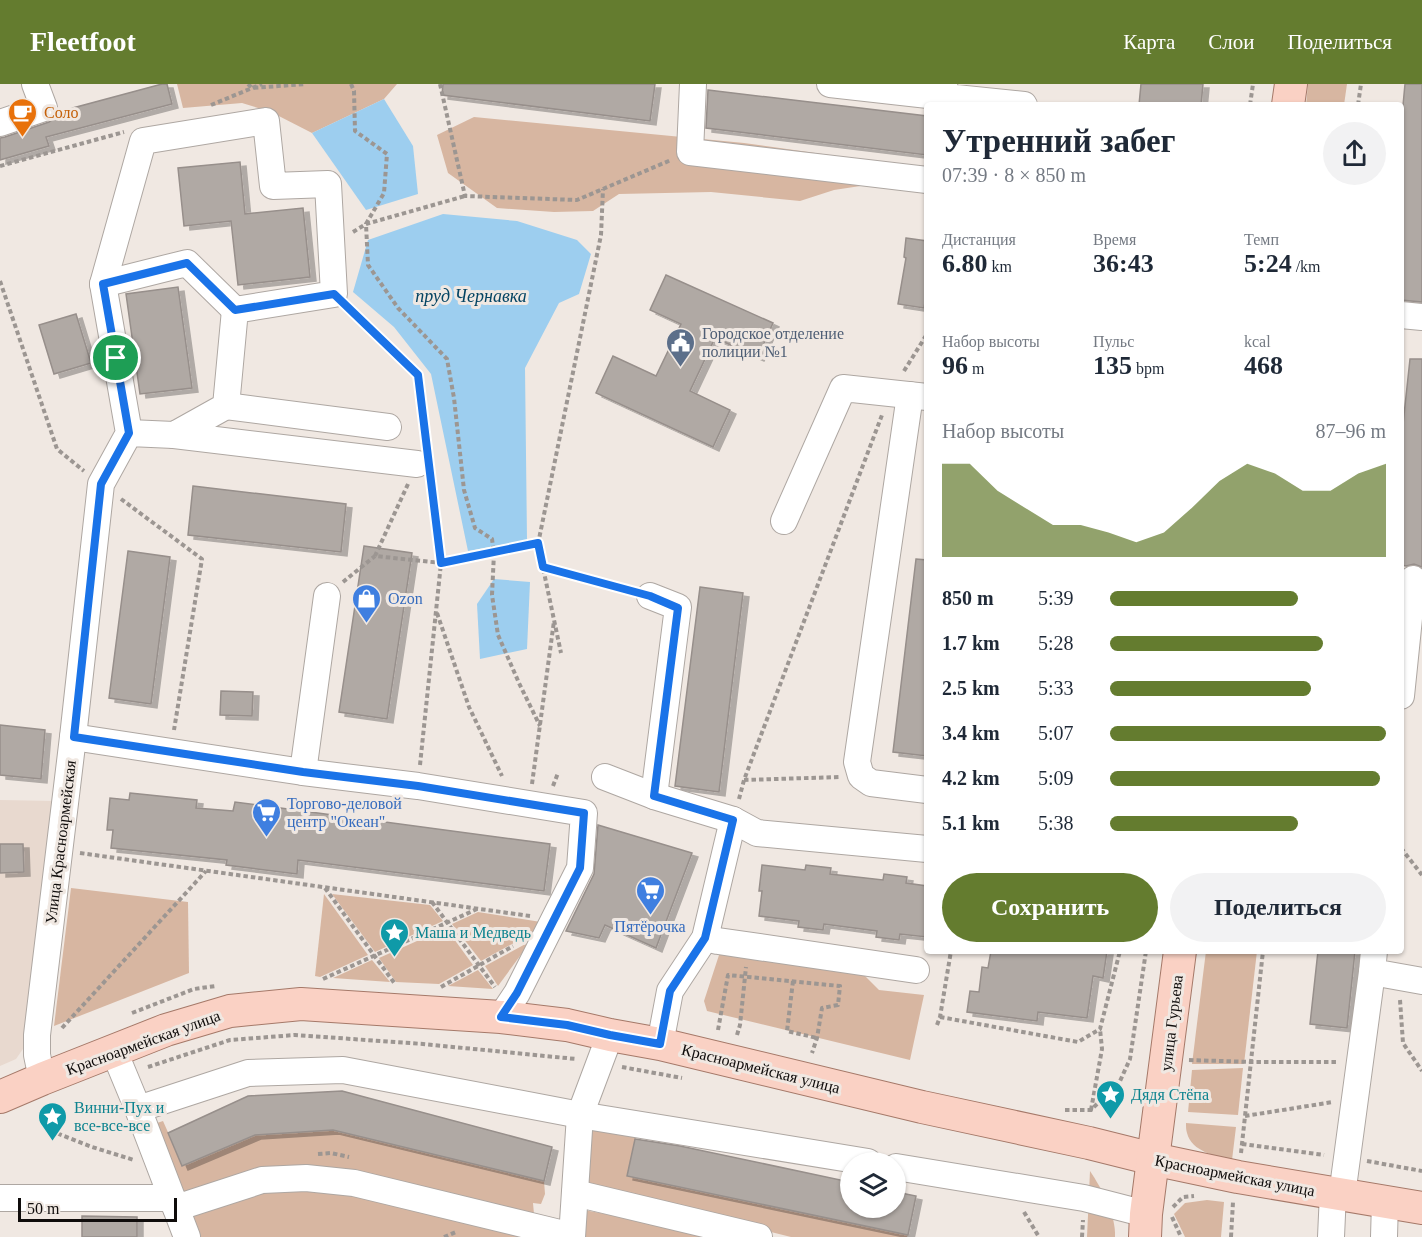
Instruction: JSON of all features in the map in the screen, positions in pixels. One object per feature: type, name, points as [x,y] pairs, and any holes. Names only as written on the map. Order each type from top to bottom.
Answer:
[{"type":"main road","points":[[1288,102],[1291,84]]},
{"type":"main road","name":"улица Гурьева","points":[[1154,1220],[1152,1159],[1180,954]]},
{"type":"main road","name":"Красноармейская улица","points":[[0,1097],[166,1030],[230,1011],[301,1004],[500,1004],[567,1025],[660,1044],[1152,1159],[1238,1177],[1422,1208]]},
{"type":"street","points":[[0,123],[44,108],[35,84]]},
{"type":"street","points":[[693,84],[690,152],[924,180]]},
{"type":"street","points":[[830,84],[945,90],[1008,102]]},
{"type":"street","points":[[235,310],[334,294],[328,184],[273,186],[266,121],[143,141],[103,284],[129,433],[174,435],[425,463]]},
{"type":"street","points":[[103,284],[187,263],[235,310]]},
{"type":"street","points":[[226,406],[235,310]]},
{"type":"street","points":[[1404,315],[1422,317]]},
{"type":"street","points":[[784,521],[843,388],[915,393],[857,762],[861,776],[871,783],[924,790]]},
{"type":"street","points":[[174,435],[226,406],[388,427]]},
{"type":"street","name":"Улица Красноармейская","points":[[42,1080],[37,1035],[74,737],[101,484],[129,433]]},
{"type":"street","points":[[1404,664],[1412,579]]},
{"type":"street","points":[[303,772],[327,596]]},
{"type":"street","points":[[650,596],[678,608],[654,796]]},
{"type":"street","points":[[74,737],[303,772],[418,786],[584,813],[580,868],[517,993],[500,1004]]},
{"type":"street","points":[[604,777],[654,796],[733,820],[757,833],[924,849]]},
{"type":"street","points":[[660,1044],[664,986],[705,938],[733,820]]},
{"type":"street","points":[[705,938],[718,942],[916,970]]},
{"type":"street","points":[[1330,1237],[1355,1098],[1373,962],[1410,979]]},
{"type":"street","points":[[0,1198],[174,1203],[262,1180],[306,1178],[354,1184],[572,1237],[580,1115],[610,1035]]},
{"type":"street","points":[[114,1051],[187,1237]]},
{"type":"street","points":[[138,1109],[248,1073],[343,1070],[580,1115],[840,1157]]},
{"type":"street","points":[[906,1169],[1084,1198],[1154,1220]]},
{"type":"street","points":[[575,1193],[759,1237]]},
{"type":"street","points":[[1384,1237],[1385,1202]]},
{"type":"path","points":[[248,84],[252,88],[306,84]]},
{"type":"path","points":[[351,84],[354,91],[355,131],[387,154],[384,193],[366,224],[368,265],[398,308],[447,359],[454,398],[464,490],[475,528],[492,539],[494,553],[492,595],[498,635],[540,726]]},
{"type":"path","points":[[440,84],[465,196]]},
{"type":"path","points":[[1247,84],[1253,84],[1250,102]]},
{"type":"path","points":[[1358,102],[1361,84]]},
{"type":"path","points":[[366,224],[465,196],[577,200],[690,152]]},
{"type":"path","points":[[561,653],[538,543],[601,236],[603,189]]},
{"type":"path","points":[[0,281],[57,449],[202,559],[171,752]]},
{"type":"path","points":[[334,294],[418,375],[425,463],[441,563],[418,786]]},
{"type":"path","points":[[733,820],[744,780],[915,393],[924,349]]},
{"type":"path","points":[[327,596],[375,556],[425,463]]},
{"type":"path","points":[[375,556],[441,563],[538,543]]},
{"type":"path","points":[[543,567],[650,596]]},
{"type":"path","points":[[436,610],[469,707],[521,803]]},
{"type":"path","points":[[521,803],[540,726],[554,618]]},
{"type":"path","points":[[744,780],[861,776]]},
{"type":"path","points":[[59,850],[554,919]]},
{"type":"path","points":[[1404,852],[1422,875]]},
{"type":"path","points":[[160,1168],[92,1147],[54,1132],[42,1080],[206,871]]},
{"type":"path","points":[[324,888],[396,986]]},
{"type":"path","points":[[432,902],[479,965],[500,1004]]},
{"type":"path","points":[[319,981],[479,908]]},
{"type":"path","points":[[439,988],[515,945]]},
{"type":"path","points":[[737,1035],[750,946]]},
{"type":"path","points":[[937,1025],[950,954]]},
{"type":"path","points":[[1119,954],[1100,1029],[1102,1050],[1091,1110],[1120,1081],[1130,1059],[1146,954]]},
{"type":"path","points":[[1231,1237],[1233,1198],[1238,1177],[1263,954]]},
{"type":"path","points":[[718,1030],[728,975],[840,986],[838,1005],[822,1008],[812,1053]]},
{"type":"path","points":[[1410,979],[1403,1043],[1422,1071]]},
{"type":"path","points":[[793,981],[786,1031],[817,1038]]},
{"type":"path","points":[[940,1017],[1078,1042],[1100,1029]]},
{"type":"path","points":[[1166,1059],[1360,1062]]},
{"type":"path","points":[[1245,1116],[1355,1098]]},
{"type":"path","points":[[1154,1220],[1181,1237]]},
{"type":"shaded area","points":[[177,84],[397,84],[384,99],[312,133],[271,112],[242,103],[183,108]]},
{"type":"shaded area","points":[[1308,84],[1347,84],[1344,102],[1306,102]]},
{"type":"shaded area","points":[[474,117],[744,143],[865,160],[867,185],[834,190],[800,201],[711,192],[619,194],[593,211],[554,212],[497,208],[448,173],[437,135]]},
{"type":"shaded area","points":[[0,800],[55,801],[25,1046],[16,1059],[0,1066]]},
{"type":"shaded area","points":[[71,888],[188,902],[189,973],[54,1026]]},
{"type":"shaded area","points":[[324,894],[368,955],[320,977],[315,976]]},
{"type":"shaded area","points":[[332,894],[430,905],[443,921],[375,952]]},
{"type":"shaded area","points":[[478,912],[541,922],[532,933],[481,961],[452,924]]},
{"type":"shaded area","points":[[446,928],[473,965],[439,984],[396,982],[379,958]]},
{"type":"shaded area","points":[[531,941],[498,986],[485,966]]},
{"type":"shaded area","points":[[720,952],[858,969],[879,990],[924,995],[910,1060],[707,1011],[704,1001]]},
{"type":"shaded area","points":[[1206,954],[1257,954],[1244,1064],[1192,1064]]},
{"type":"shaded area","points":[[372,960],[390,982],[333,978]]},
{"type":"shaded area","points":[[478,970],[493,989],[448,986]]},
{"type":"shaded area","points":[[1243,1068],[1238,1115],[1188,1112],[1192,1070]]},
{"type":"shaded area","points":[[580,1115],[641,1125],[636,1137],[628,1176],[908,1235],[907,1237],[791,1237],[594,1187],[576,1173]]},
{"type":"shaded area","points":[[163,1121],[183,1166],[255,1135],[333,1130],[544,1181],[545,1194],[541,1204],[533,1203],[536,1237],[187,1237],[145,1127]]},
{"type":"shaded area","points":[[1186,1123],[1236,1127],[1232,1160],[1205,1152],[1194,1145],[1187,1133]]},
{"type":"shaded area","points":[[1090,1171],[1111,1211],[1115,1237],[1087,1237]]},
{"type":"shaded area","points":[[1207,1200],[1224,1202],[1221,1237],[1185,1237],[1174,1214],[1185,1203]]},
{"type":"shaded area","points":[[584,1210],[728,1237],[579,1237]]},
{"type":"water","points":[[384,99],[413,146],[418,194],[366,210],[312,133]]},
{"type":"water","name":"пруд Чернавка","points":[[443,214],[517,221],[577,240],[591,254],[579,294],[559,303],[525,368],[527,540],[468,551],[431,374],[394,327],[353,292],[368,240]]},
{"type":"water","points":[[494,579],[530,582],[527,649],[480,659],[477,604]]},
{"type":"building","points":[[167,84],[172,104],[46,137],[49,146],[0,160],[0,138],[49,122],[58,112]]},
{"type":"building","points":[[443,84],[655,84],[650,121],[442,95]]},
{"type":"building","points":[[1141,84],[1203,84],[1201,102],[1139,102]]},
{"type":"building","points":[[1405,84],[1422,84],[1422,302],[1404,300]]},
{"type":"building","points":[[708,90],[924,116],[924,155],[706,128]]},
{"type":"building","points":[[240,162],[245,214],[303,208],[310,277],[238,285],[231,221],[184,226],[178,168]]},
{"type":"building","points":[[906,238],[924,241],[924,308],[898,304],[906,258],[904,257]]},
{"type":"building","name":"Городское отделение полиции №1","points":[[666,275],[773,323],[758,357],[715,338],[690,391],[730,410],[713,447],[596,393],[613,356],[656,376],[681,324],[650,310]]},
{"type":"building","points":[[178,287],[192,388],[140,394],[126,294]]},
{"type":"building","points":[[76,314],[91,363],[54,374],[39,325]]},
{"type":"building","points":[[1410,359],[1422,359],[1422,567],[1414,564],[1404,566],[1404,415]]},
{"type":"building","points":[[193,486],[346,504],[341,552],[188,535]]},
{"type":"building","points":[[364,546],[412,553],[387,719],[339,712]]},
{"type":"building","points":[[128,551],[170,557],[151,704],[109,698]]},
{"type":"building","points":[[916,559],[924,560],[924,756],[893,752]]},
{"type":"building","points":[[700,587],[743,593],[719,792],[675,786]]},
{"type":"building","points":[[221,691],[253,692],[252,716],[220,715]]},
{"type":"building","points":[[0,725],[45,730],[41,779],[0,775]]},
{"type":"building","points":[[130,793],[197,800],[196,808],[233,811],[235,802],[550,844],[544,891],[298,860],[297,874],[226,865],[227,860],[111,848],[113,830],[107,830],[110,798],[129,800]]},
{"type":"building","points":[[598,825],[692,853],[656,948],[605,925],[599,938],[566,931],[594,874]]},
{"type":"building","points":[[0,844],[23,844],[24,872],[0,873]]},
{"type":"building","points":[[762,865],[805,870],[806,865],[831,868],[830,874],[883,880],[884,874],[907,877],[906,883],[924,886],[924,937],[900,934],[899,940],[876,937],[877,931],[824,924],[823,930],[798,927],[799,921],[759,916],[762,891],[759,891]]},
{"type":"building","points":[[990,954],[1107,954],[1103,978],[1093,976],[1087,1018],[1038,1012],[1037,1021],[967,1012],[970,991],[979,992],[982,967],[988,968]]},
{"type":"building","points":[[1318,954],[1355,954],[1347,1028],[1310,1024]]},
{"type":"building","points":[[342,1091],[552,1147],[544,1181],[333,1130],[255,1135],[182,1166],[168,1133],[248,1096]]},
{"type":"building","points":[[635,1139],[680,1146],[840,1180],[840,1218],[906,1218],[906,1194],[916,1196],[908,1235],[627,1176]]},
{"type":"building","points":[[82,1216],[137,1217],[137,1237],[82,1237]]},
{"type":"place","name":"Соло","points":[[23,138]]},
{"type":"place","name":"Городское отделение полиции №1","points":[[681,368]]},
{"type":"place","name":"Ozon","points":[[367,624]]},
{"type":"place","name":"Торгово-деловой центр \"Океан\"","points":[[266,838]]},
{"type":"place","name":"Пятёрочка","points":[[650,916]]},
{"type":"place","name":"Маша и Медведь","points":[[394,958]]},
{"type":"place","name":"Дядя Стёпа","points":[[1110,1120]]},
{"type":"place","name":"Винни-Пух и все-все-все","points":[[53,1142]]},
{"type":"route","points":[[187,263],[235,310],[334,294],[418,375],[441,563],[538,543],[543,567],[650,596],[678,608],[654,796],[733,820],[705,938],[670,991],[660,1044],[567,1025],[501,1017],[517,993],[580,868],[584,813],[418,786],[303,772],[74,737],[101,484],[129,433],[116,358],[103,284],[187,263]]}]
